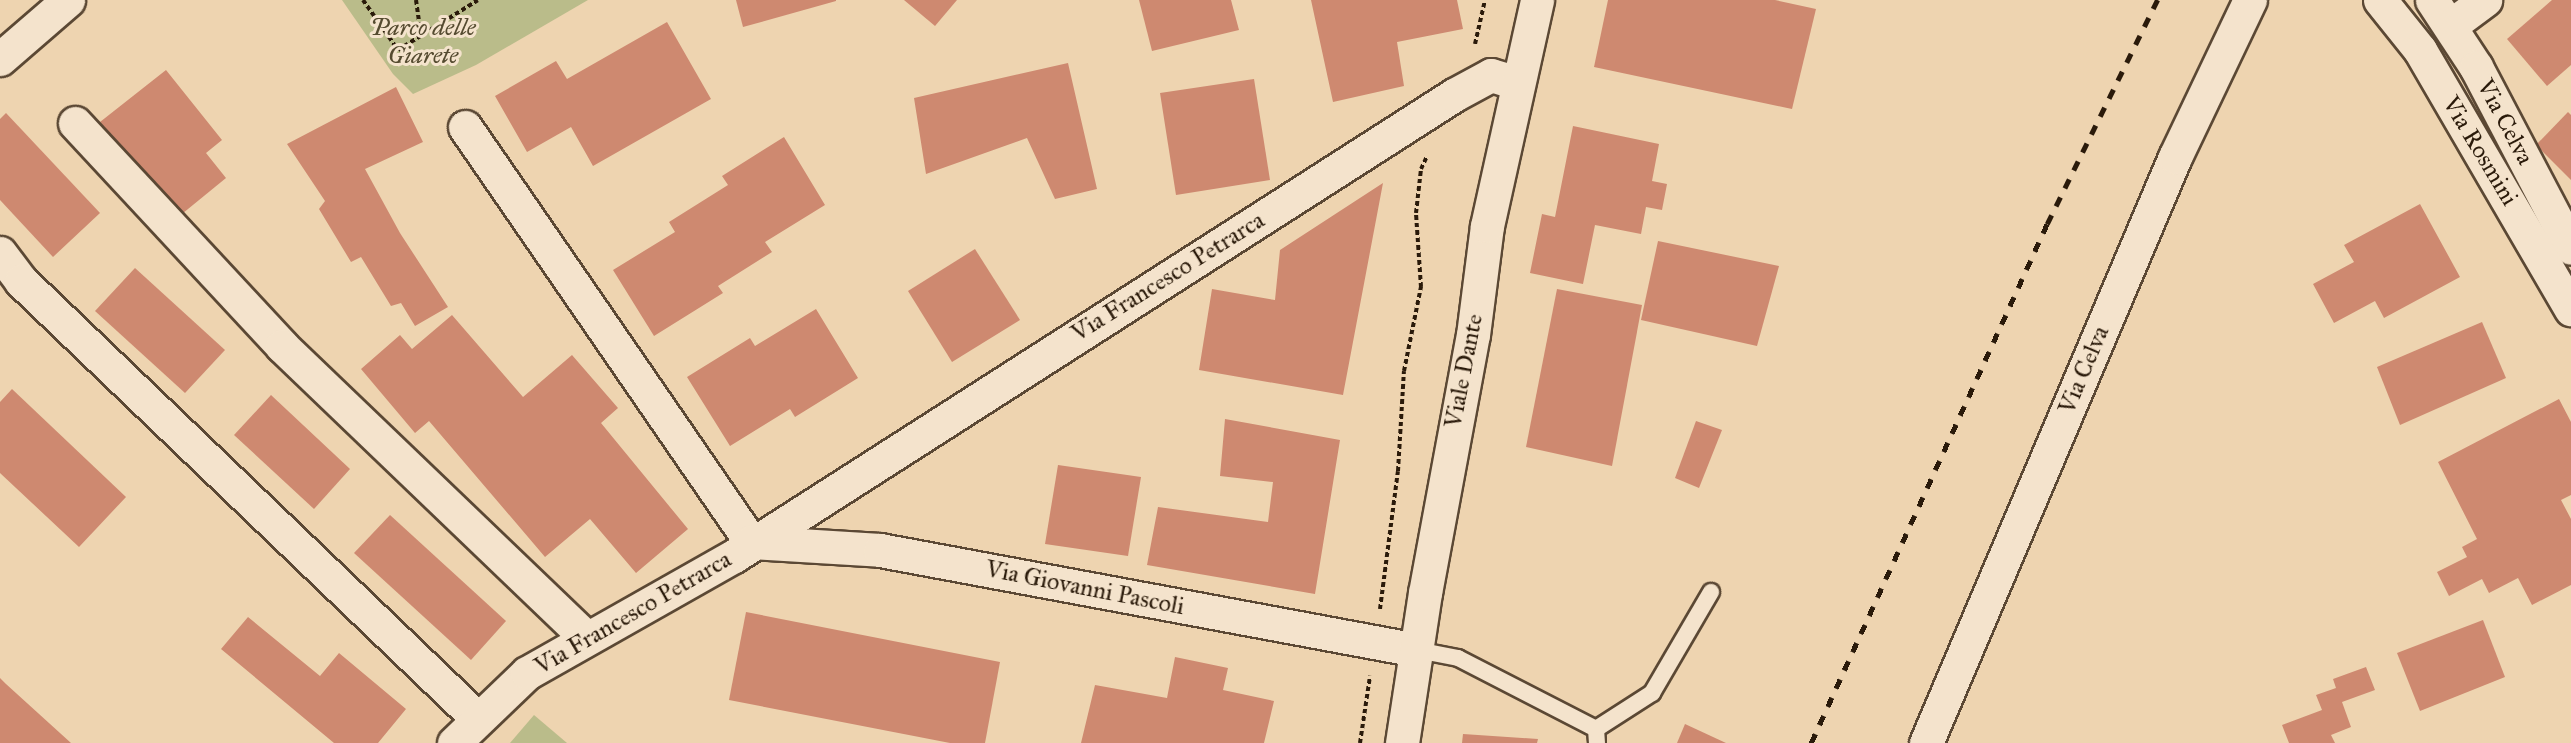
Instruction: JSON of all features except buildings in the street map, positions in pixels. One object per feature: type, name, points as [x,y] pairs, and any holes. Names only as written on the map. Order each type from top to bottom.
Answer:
[{"type":"street","points":[[0,59],[68,0]]},
{"type":"street","name":"Viale Dante","points":[[1402,743],[1473,335],[1488,226],[1517,83],[1537,0]]},
{"type":"street","name":"Via Celva","points":[[1926,743],[2175,157],[2250,0]]},
{"type":"street","name":"Via Rosmini","points":[[2380,0],[2420,50],[2571,309]]},
{"type":"street","points":[[2441,13],[2485,0]]},
{"type":"street","name":"Via Celva","points":[[2441,13],[2476,67],[2571,248]]},
{"type":"street","name":"Via Francesco Petrarca","points":[[454,743],[527,673],[734,556],[751,542],[1454,95],[1491,75],[1517,83]]},
{"type":"street","points":[[75,123],[282,346],[587,638]]},
{"type":"street","points":[[465,127],[751,542]]},
{"type":"street","points":[[0,253],[21,281],[477,719]]},
{"type":"street","points":[[823,496],[826,547]]},
{"type":"street","name":"Via Giovanni Pascoli","points":[[751,542],[880,550],[1417,650]]},
{"type":"lane","points":[[1417,650],[1458,658],[1597,736],[1652,693],[1711,592]]},
{"type":"path","points":[[363,0],[398,50],[478,0]]},
{"type":"path","points":[[416,0],[421,36]]},
{"type":"path","points":[[1470,54],[1485,0]]},
{"type":"path","points":[[1378,619],[1398,471],[1404,371],[1421,287],[1416,213],[1421,169],[1430,149]]},
{"type":"path","points":[[1360,743],[1371,669]]},
{"type":"green space","name":"Parco delle Giarete","points":[[342,0],[588,0],[476,65],[413,94],[393,74]]},
{"type":"green space","points":[[534,715],[567,743],[510,743]]},
{"type":"railway","points":[[1811,743],[2047,224],[2157,0]]}]
